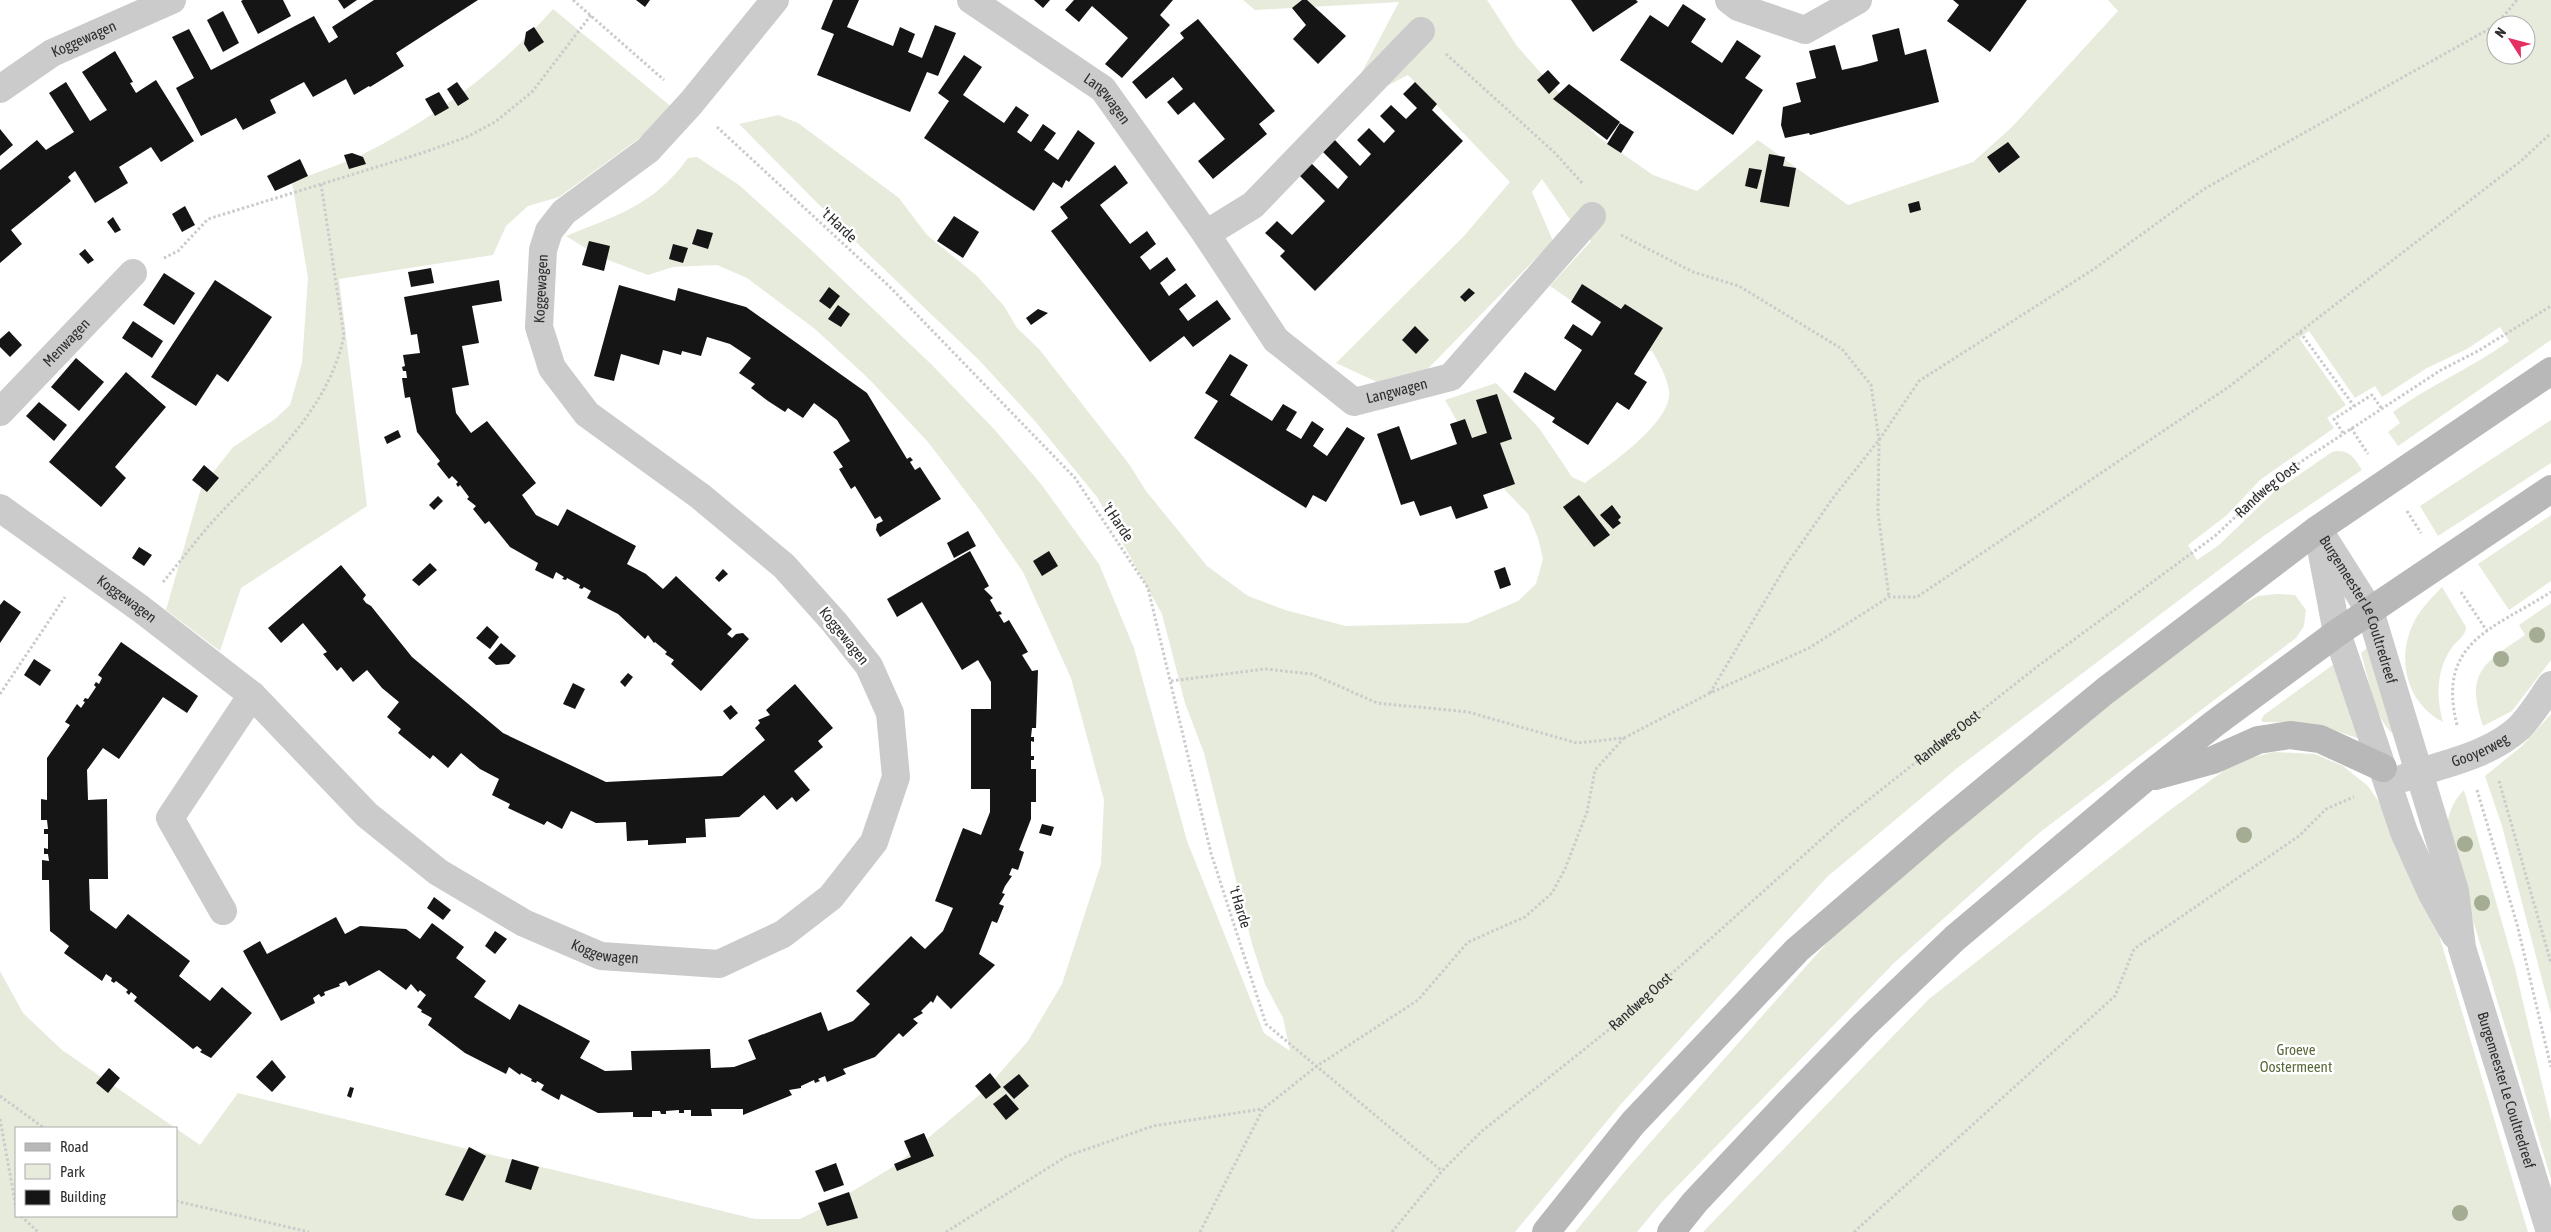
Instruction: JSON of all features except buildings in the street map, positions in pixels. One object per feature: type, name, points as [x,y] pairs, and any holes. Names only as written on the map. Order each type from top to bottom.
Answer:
[{"type":"main road","points":[[1546,1232],[1633,1123],[1797,950],[1940,827],[2105,692],[2318,529],[2386,481],[2551,371]]},
{"type":"main road","points":[[1671,1232],[1695,1202],[1871,1018],[1955,938],[2144,779],[2215,723],[2337,633],[2551,489]]},
{"type":"main road","points":[[2144,779],[2213,760],[2258,740],[2290,735],[2320,739],[2386,776]]},
{"type":"street","name":"Koggewagen","points":[[0,89],[52,53],[172,0]]},
{"type":"street","name":"Koggewagen","points":[[0,508],[141,609],[252,695],[367,815],[438,872],[524,923],[601,956],[719,964],[783,934],[832,897],[874,842],[896,777],[890,713],[869,666],[836,623],[784,566],[700,496],[587,414],[552,368],[539,327],[543,250],[549,232],[564,212],[648,150],[691,103],[775,0]]},
{"type":"street","name":"Langwagen","points":[[970,0],[1103,89],[1206,234],[1276,340],[1354,402],[1451,377],[1592,216]]},
{"type":"street","points":[[1729,0],[1738,7],[1805,30],[1858,0]]},
{"type":"street","points":[[1206,234],[1253,205],[1421,31]]},
{"type":"street","name":"Menwagen","points":[[0,412],[133,272]]},
{"type":"street","name":"Burgemeester Le Coultredreef","points":[[2318,529],[2370,611],[2455,891],[2462,948],[2550,1232]]},
{"type":"street","name":"Burgemeester Le Coultredreef","points":[[2318,529],[2337,633],[2404,832],[2432,894],[2462,948]]},
{"type":"street","name":"Gooyerweg","points":[[2386,776],[2420,772],[2478,753],[2520,727],[2551,685]]},
{"type":"street","points":[[223,911],[170,818],[252,695]]},
{"type":"path","name":"'t Harde","points":[[573,0],[691,103],[890,287],[1075,478],[1148,588],[1211,853],[1266,1024],[1442,1171]]},
{"type":"path","points":[[2504,15],[2517,0]]},
{"type":"path","points":[[133,272],[178,251],[208,219],[422,154],[467,137],[495,122],[532,92],[590,15]]},
{"type":"path","points":[[1421,31],[1555,153],[1583,184],[1592,216],[1626,239],[1693,272],[1739,286],[1842,349],[1871,386],[1879,440],[1878,513],[1889,597]]},
{"type":"path","points":[[1710,693],[1787,564],[1832,498],[1879,440],[1919,381],[2094,269],[2204,189],[2486,31]]},
{"type":"path","points":[[1200,1232],[1263,1109],[1316,1066],[1418,1000],[1468,942],[1525,918],[1552,894],[1565,869],[1587,812],[1595,770],[1624,738],[1710,693],[1808,648],[1889,597],[1917,597],[2230,386],[2520,161],[2551,133]]},
{"type":"path","points":[[141,609],[213,521],[268,464],[309,413],[341,348],[344,336],[321,184]]},
{"type":"path","name":"Randweg Oost","points":[[1392,1232],[1442,1171],[1482,1131],[1610,1028],[1844,819],[2038,666],[2215,536],[2265,489],[2343,433],[2441,370],[2478,351],[2551,306]]},
{"type":"path","points":[[2300,331],[2354,406]]},
{"type":"path","points":[[2343,433],[2334,419],[2354,406],[2372,395],[2382,409]]},
{"type":"path","points":[[2351,428],[2487,631]]},
{"type":"path","points":[[0,694],[84,569]]},
{"type":"path","points":[[2551,592],[2487,631],[2469,646],[2453,674],[2451,688],[2451,701],[2478,753],[2536,903],[2551,963]]},
{"type":"path","points":[[1171,681],[1265,669],[1312,674],[1377,704],[1468,712],[1577,743],[1624,738]]},
{"type":"path","points":[[2478,753],[2551,1067]]},
{"type":"path","points":[[1854,1232],[2116,996],[2134,949],[2299,836],[2326,809],[2386,776]]},
{"type":"path","points":[[0,1096],[43,1127]]},
{"type":"path","points":[[946,1232],[1067,1156],[1153,1126],[1263,1109]]},
{"type":"path","points":[[0,1119],[15,1202]]},
{"type":"path","points":[[178,1201],[309,1232]]},
{"type":"path","points":[[22,1217],[38,1232]]},
{"type":"green space","points":[[1243,0],[1487,0],[1517,46],[1597,136],[1653,175],[1697,191],[1758,140],[1848,205],[1973,162],[2012,127],[2118,11],[2108,0],[2551,0],[2551,340],[2398,446],[2388,432],[2400,423],[2393,412],[2509,341],[2500,327],[2467,349],[2427,368],[2382,397],[2375,386],[2355,398],[2309,331],[2299,338],[2346,405],[2327,418],[2334,428],[2260,480],[2227,515],[2188,545],[2197,560],[2219,545],[2274,492],[2332,452],[2343,451],[2347,453],[2362,470],[2265,535],[1956,769],[1827,877],[1622,1103],[1515,1232],[0,1232],[0,971],[23,1013],[62,1050],[174,1127],[15,1127],[15,1217],[178,1217],[178,1129],[200,1145],[238,1093],[755,1219],[800,1219],[836,1201],[896,1165],[984,1091],[1028,1041],[1062,984],[1101,864],[1104,800],[1071,678],[1023,572],[982,513],[928,442],[869,379],[815,329],[747,278],[717,265],[673,267],[648,275],[600,257],[566,236],[634,207],[662,187],[688,158],[697,157],[739,185],[807,246],[932,365],[994,429],[1041,484],[1099,564],[1134,648],[1187,841],[1264,1033],[1290,1051],[1283,1018],[1265,984],[1252,944],[1204,753],[1185,703],[1162,614],[1097,497],[1034,420],[979,360],[860,246],[739,124],[778,115],[798,123],[899,198],[927,235],[977,276],[1004,306],[1017,328],[1039,349],[1129,464],[1146,491],[1207,566],[1248,596],[1285,610],[1346,626],[1467,623],[1518,601],[1536,584],[1543,559],[1538,538],[1528,514],[1505,490],[1491,438],[1470,444],[1445,400],[1496,383],[1539,428],[1572,477],[1585,483],[1623,455],[1650,429],[1661,416],[1667,403],[1669,391],[1660,365],[1652,351],[1645,351],[1550,286],[1591,241],[1569,218],[1542,179],[1532,192],[1553,241],[1409,388],[1377,382],[1336,363],[1464,236],[1510,182],[1408,75],[1377,91],[1362,72],[1399,2],[1255,10]]},
{"type":"green space","points":[[553,9],[674,109],[667,118],[559,197],[528,206],[506,226],[493,255],[339,279],[367,506],[241,588],[220,651],[166,610],[201,488],[233,447],[275,419],[290,405],[302,363],[308,278],[292,182],[363,154],[441,108],[489,72],[533,31]]},
{"type":"green space","points":[[2551,420],[2551,463],[2438,536],[2420,506]]},
{"type":"green space","points":[[2551,515],[2551,581],[2509,610],[2478,564]]},
{"type":"green space","points":[[2442,587],[2466,627],[2463,635],[2453,646],[2443,664],[2439,683],[2439,702],[2443,722],[2430,714],[2420,703],[2408,678],[2405,664],[2409,634],[2415,620]]},
{"type":"green space","points":[[2295,595],[2306,610],[2304,626],[2296,638],[2039,833],[1894,963],[1662,1202],[1637,1232],[1575,1232],[1626,1170],[1863,902],[1991,794],[2236,608],[2258,596]]},
{"type":"green space","points":[[2551,603],[2551,660],[2512,711],[2483,726],[2476,693],[2477,681],[2482,671],[2498,654],[2525,635],[2519,625]]},
{"type":"green space","points":[[2367,648],[2371,648],[2393,734],[2381,717],[2372,696],[2361,653]]},
{"type":"green space","points":[[2334,664],[2359,735],[2357,738],[2322,726],[2304,723],[2263,722],[2261,720],[2264,715]]},
{"type":"green space","points":[[2551,714],[2551,1014],[2502,826],[2485,776],[2522,746]]},
{"type":"green space","name":"Groeve Oostermeent","points":[[2274,752],[2315,754],[2343,766],[2368,786],[2385,811],[2433,915],[2528,1232],[1703,1232],[1929,999],[2166,813],[2226,769],[2250,758]]},
{"type":"green space","points":[[2464,790],[2515,968],[2551,1122],[2551,1179],[2447,834],[2451,810]]}]
